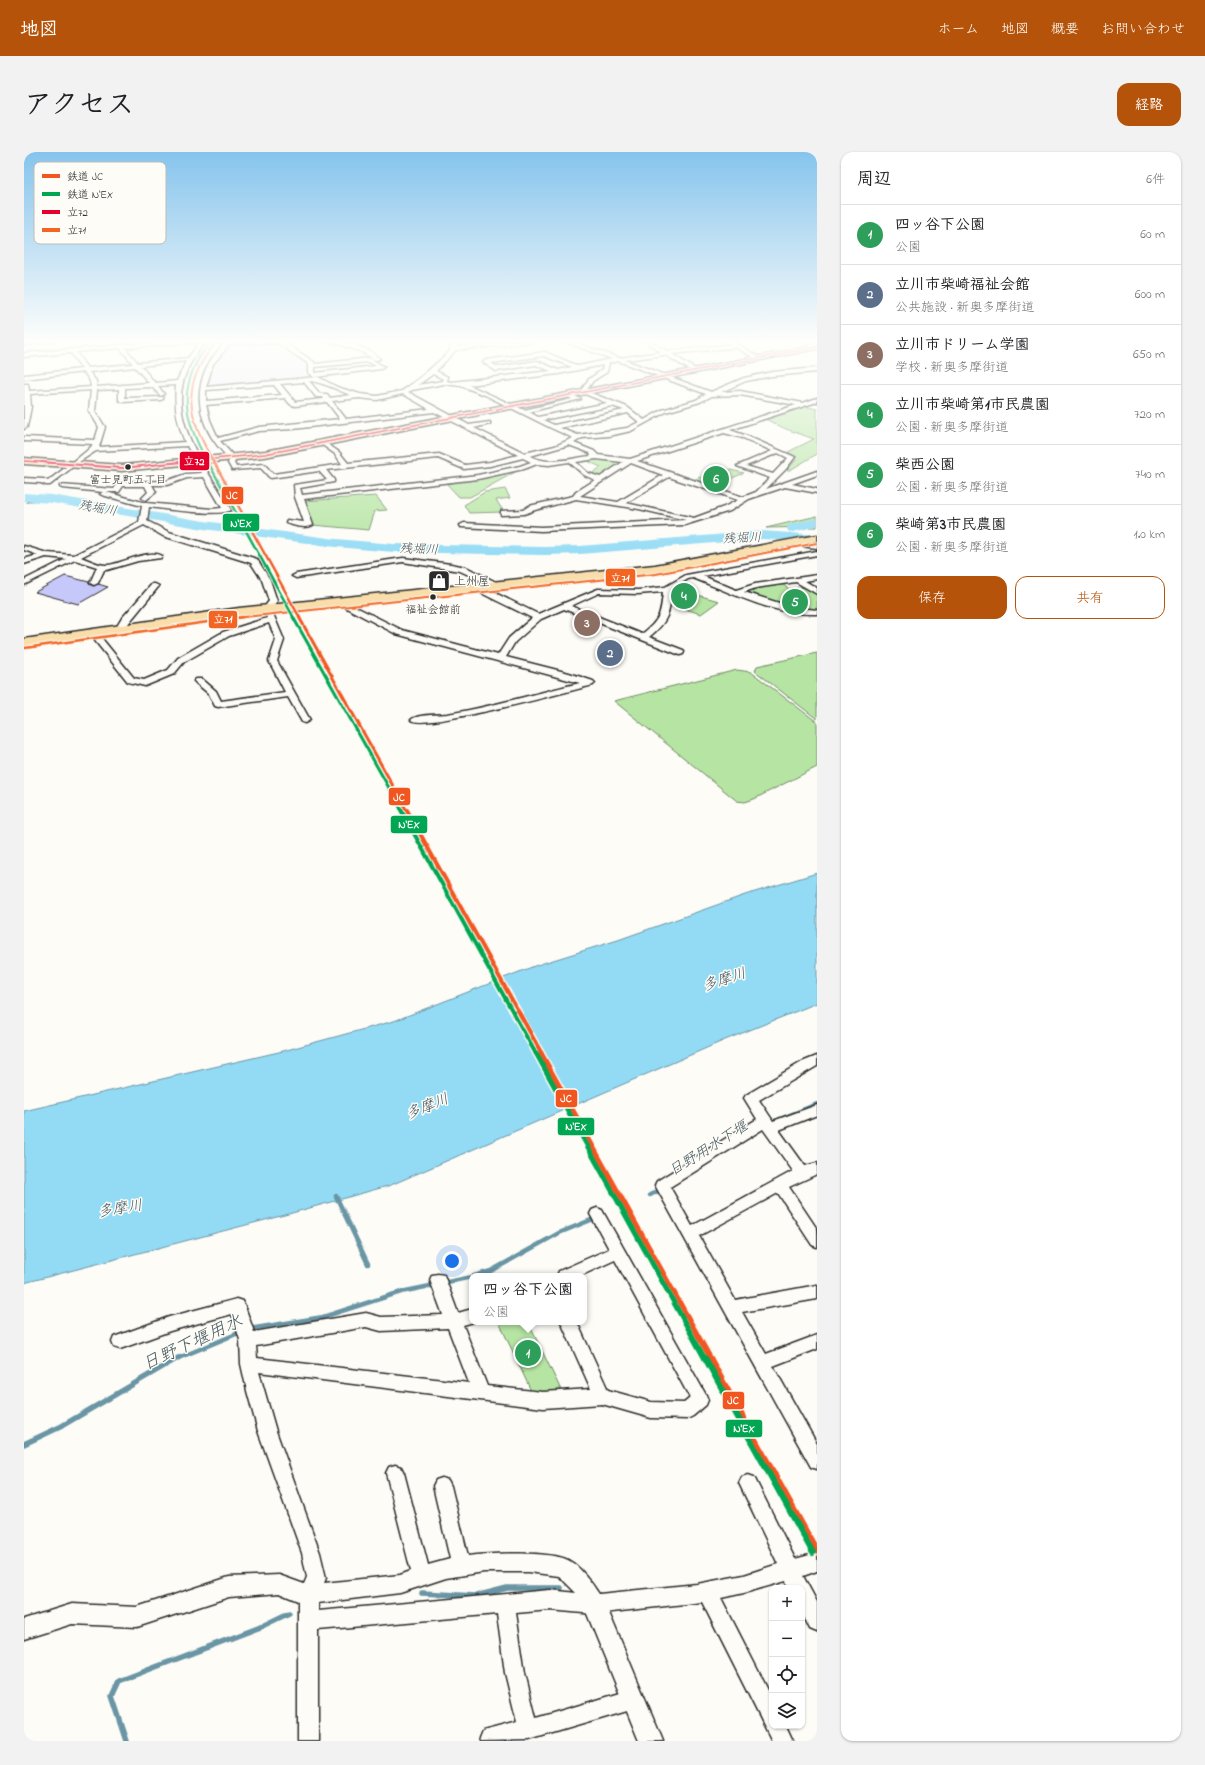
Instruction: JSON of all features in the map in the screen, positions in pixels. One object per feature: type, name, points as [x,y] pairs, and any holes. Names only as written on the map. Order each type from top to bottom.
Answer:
[{"type":"main road","points":[[24,461],[122,468],[200,461],[274,452],[467,414]]},
{"type":"main road","points":[[24,643],[120,628],[270,614],[339,602],[655,568],[817,538]]},
{"type":"street","points":[[24,427],[25,414]]},
{"type":"street","points":[[48,484],[96,446],[102,427],[94,414]]},
{"type":"street","points":[[62,486],[145,504],[212,511],[227,510],[184,434],[179,414]]},
{"type":"street","points":[[205,414],[206,422],[217,440],[229,457],[233,459],[231,463],[234,469],[263,466],[271,476],[322,470],[346,465],[439,456],[464,467],[478,477]]},
{"type":"street","points":[[340,414],[345,421]]},
{"type":"street","points":[[217,440],[259,429],[293,427],[402,414]]},
{"type":"street","points":[[441,414],[469,427],[536,462],[549,464],[572,462],[596,457],[630,461],[745,499],[817,473]]},
{"type":"street","points":[[527,414],[577,437],[616,433],[636,427],[659,414]]},
{"type":"street","points":[[537,419],[562,414]]},
{"type":"street","points":[[553,427],[617,414]]},
{"type":"street","points":[[634,414],[644,423]]},
{"type":"street","points":[[576,497],[578,493],[630,461],[773,414]]},
{"type":"street","points":[[388,416],[401,427]]},
{"type":"street","points":[[606,417],[621,422]]},
{"type":"street","points":[[469,427],[488,423]]},
{"type":"street","points":[[629,424],[636,427]]},
{"type":"street","points":[[464,525],[548,528],[677,524],[696,520],[726,509],[763,489],[784,468],[792,457],[745,437],[722,430]]},
{"type":"street","points":[[464,467],[490,464],[569,443],[577,437]]},
{"type":"street","points":[[24,439],[96,446],[190,444]]},
{"type":"street","points":[[323,443],[337,453],[346,465]]},
{"type":"street","points":[[569,443],[592,452],[596,457]]},
{"type":"street","points":[[775,477],[740,466],[778,452]]},
{"type":"street","points":[[299,497],[478,477],[522,468],[536,462]]},
{"type":"street","points":[[572,462],[586,474],[600,480]]},
{"type":"street","points":[[290,522],[309,525],[296,486],[332,481],[322,470]]},
{"type":"street","points":[[619,504],[669,474]]},
{"type":"street","points":[[24,481],[85,489],[117,491],[120,484],[167,484],[186,476],[206,475]]},
{"type":"street","points":[[172,482],[179,486]]},
{"type":"street","points":[[143,522],[145,504],[152,492],[149,489],[148,483]]},
{"type":"street","points":[[786,485],[817,491]]},
{"type":"street","points":[[504,513],[524,512],[532,508],[576,497],[664,512],[696,520]]},
{"type":"street","points":[[24,583],[143,522]]},
{"type":"street","points":[[143,522],[166,534],[254,561],[266,580],[273,601],[270,614],[280,640],[273,661],[305,720]]},
{"type":"street","points":[[791,543],[817,546]]},
{"type":"street","points":[[24,548],[46,555],[73,557],[107,568],[138,559],[158,556]]},
{"type":"street","points":[[501,657],[512,640],[538,617],[598,591],[638,592],[667,589],[686,577],[694,575],[817,553]]},
{"type":"street","points":[[24,562],[46,555]]},
{"type":"street","points":[[296,576],[403,560],[463,569],[498,585]]},
{"type":"street","points":[[94,583],[101,567]]},
{"type":"street","points":[[686,569],[694,575],[737,592],[807,614],[817,612]]},
{"type":"street","points":[[737,592],[755,586],[817,577]]},
{"type":"street","points":[[798,580],[817,592]]},
{"type":"street","points":[[120,628],[125,620],[155,586]]},
{"type":"street","points":[[476,587],[538,617]]},
{"type":"street","points":[[643,638],[656,627],[665,616],[667,589]]},
{"type":"street","points":[[339,602],[399,632],[501,657],[590,683],[466,713],[416,720]]},
{"type":"street","points":[[565,606],[680,652]]},
{"type":"street","points":[[92,632],[131,680],[145,683],[171,672],[181,660],[226,634],[270,614]]},
{"type":"street","points":[[199,681],[213,693],[218,704],[291,694]]},
{"type":"street","points":[[802,1173],[767,1124],[751,1098],[807,1064],[817,1061]]},
{"type":"street","points":[[817,1110],[767,1124],[662,1185],[817,1461]]},
{"type":"street","points":[[690,1234],[802,1173],[817,1168]]},
{"type":"street","points":[[780,1185],[817,1241]]},
{"type":"street","points":[[249,1364],[543,1400],[602,1396],[651,1410],[687,1410],[700,1400],[597,1214]]},
{"type":"street","points":[[572,1273],[618,1252]]},
{"type":"street","points":[[440,1284],[481,1393]]},
{"type":"street","points":[[730,1307],[817,1292]]},
{"type":"street","points":[[120,1342],[169,1324],[237,1306],[246,1334],[249,1364],[255,1391],[267,1431],[311,1553],[317,1578],[308,1595],[308,1741]]},
{"type":"street","points":[[246,1334],[366,1320],[381,1324],[453,1321],[469,1317]]},
{"type":"street","points":[[570,1325],[602,1396]]},
{"type":"street","points":[[762,1363],[817,1342]]},
{"type":"street","points":[[396,1473],[422,1577]]},
{"type":"street","points":[[748,1483],[797,1585]]},
{"type":"street","points":[[442,1486],[461,1567]]},
{"type":"street","points":[[309,1621],[550,1600],[594,1604],[707,1592],[744,1584],[817,1562]]},
{"type":"street","points":[[24,1629],[72,1614],[136,1617],[229,1588],[279,1584],[308,1595],[356,1588],[400,1584],[446,1569],[484,1563],[528,1563],[563,1568],[582,1585],[594,1604],[651,1741]]},
{"type":"street","points":[[707,1592],[769,1713]]},
{"type":"street","points":[[805,1599],[817,1622]]},
{"type":"street","points":[[505,1604],[515,1673],[529,1730]]},
{"type":"street","points":[[490,1738],[529,1730],[634,1699]]},
{"type":"street","points":[[777,1729],[783,1741]]},
{"type":"green space","points":[[779,414],[817,414],[817,454],[790,470],[787,470],[798,458],[788,452],[814,439],[786,429],[765,419]]},
{"type":"green space","points":[[595,458],[628,461],[601,479],[590,475],[601,467],[585,460]]},
{"type":"green space","points":[[726,469],[744,473],[711,487],[692,480]]},
{"type":"green space","points":[[517,471],[470,497],[459,497],[444,481],[480,478]]},
{"type":"green space","points":[[505,489],[510,498],[496,500],[504,512],[469,513],[464,505],[485,492]]},
{"type":"green space","points":[[376,496],[387,510],[375,511],[369,530],[312,525],[304,501]]},
{"type":"green space","points":[[817,516],[817,527],[766,528]]},
{"type":"green space","points":[[782,584],[789,589],[805,587],[817,594],[817,610],[806,612],[745,594],[744,591],[757,587]]},
{"type":"green space","points":[[672,588],[719,601],[701,614],[669,604],[669,590]]},
{"type":"green space","points":[[817,653],[817,719],[755,671],[757,666]]},
{"type":"green space","points":[[737,670],[751,672],[817,722],[817,767],[754,799],[745,802],[737,801],[614,701]]},
{"type":"green space","points":[[500,1325],[529,1325],[562,1392],[532,1393]]},
{"type":"water","name":"多摩川","points":[[817,873],[817,1003],[725,1040],[391,1185],[292,1213],[24,1283],[24,1111],[283,1051],[394,1021],[537,965],[618,940],[745,895]]},
{"type":"building","points":[[65,576],[89,582],[89,584],[93,586],[98,584],[108,587],[78,604],[35,592]]},
{"type":"waterway","name":"残堀川","points":[[24,497],[52,499],[204,525],[336,543],[394,548],[545,551],[580,550],[763,535],[817,539]]},
{"type":"waterway","name":"残堀川","points":[[27,502],[42,498]]},
{"type":"waterway","points":[[793,528],[817,522]]},
{"type":"waterway","name":"日野用水下堰","points":[[780,1119],[817,1104]]},
{"type":"waterway","name":"日野用水下堰","points":[[650,1195],[656,1192]]},
{"type":"waterway","name":"日野下堰用水","points":[[336,1196],[368,1264]]},
{"type":"waterway","name":"日野用水下堰","points":[[484,1273],[491,1271],[559,1233],[591,1220]]},
{"type":"waterway","name":"日野用水下堰","points":[[443,1283],[469,1278]]},
{"type":"waterway","name":"日野下堰用水","points":[[249,1329],[323,1317],[401,1292],[435,1285]]},
{"type":"waterway","name":"日野下堰用水","points":[[177,1359],[241,1332]]},
{"type":"waterway","name":"日野下堰用水","points":[[24,1444],[60,1427],[177,1359]]},
{"type":"waterway","points":[[422,1593],[476,1596],[507,1588],[561,1588]]},
{"type":"waterway","points":[[127,1741],[112,1696],[119,1681],[258,1628],[289,1613]]},
{"type":"rail line","name":"N'EX","points":[[189,414],[201,450],[813,1553]]},
{"type":"rail line","name":"JC","points":[[194,414],[206,448],[817,1551]]},
{"type":"transit line","name":"立72","points":[[24,461],[122,468],[265,454],[471,414]]},
{"type":"transit line","name":"立71","points":[[25,648],[240,617],[656,574],[817,543]]},
{"type":"place","name":"富士見町五丁目","points":[[128,467]]},
{"type":"place","name":"柴崎第3市民農園","points":[[716,479]]},
{"type":"place","name":"上州屋","points":[[439,581]]},
{"type":"place","name":"立川市柴崎第1市民農園","points":[[684,596]]},
{"type":"place","name":"福祉会館前","points":[[433,597]]},
{"type":"place","name":"柴西公園","points":[[795,602]]},
{"type":"place","name":"立川市ドリーム学園","points":[[587,623]]},
{"type":"place","name":"立川市柴崎福祉会館","points":[[610,653]]},
{"type":"place","name":"四ッ谷下公園","points":[[528,1353]]}]
